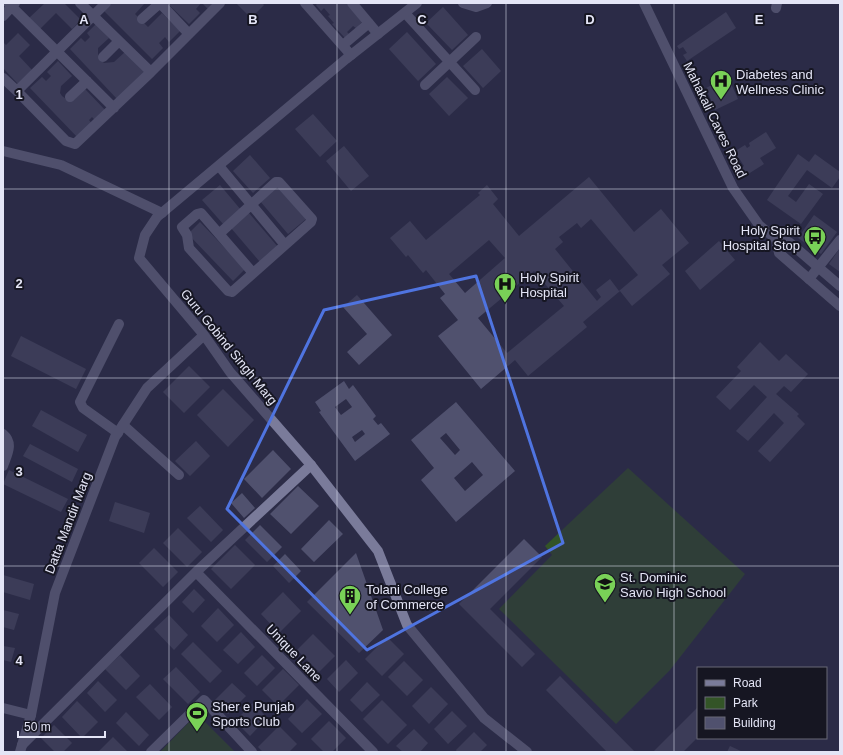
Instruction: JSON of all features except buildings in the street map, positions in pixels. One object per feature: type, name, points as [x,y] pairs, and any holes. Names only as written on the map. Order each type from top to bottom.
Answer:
[{"type":"street","points":[[80,3],[151,72]]},
{"type":"street","points":[[17,92],[106,3]]},
{"type":"street","points":[[142,19],[160,3],[189,34]]},
{"type":"street","points":[[3,78],[66,141],[71,144],[78,142],[220,3]]},
{"type":"street","points":[[305,3],[351,54]]},
{"type":"street","points":[[352,3],[378,34]]},
{"type":"street","name":"Guru Gobind Singh Marg","points":[[417,3],[351,54],[157,218],[145,236],[139,258],[204,335],[230,372],[311,465],[378,551],[407,625],[484,718],[527,752]]},
{"type":"street","points":[[463,3],[476,7],[487,3]]},
{"type":"street","name":"Mahakali Caves Road","points":[[644,3],[733,188],[759,225],[776,239],[789,242],[840,286]]},
{"type":"street","points":[[3,16],[12,4],[114,108]]},
{"type":"street","points":[[405,13],[475,90]]},
{"type":"street","points":[[343,45],[369,23]]},
{"type":"street","points":[[424,85],[476,37]]},
{"type":"street","points":[[103,57],[119,42]]},
{"type":"street","points":[[70,97],[87,81]]},
{"type":"street","points":[[3,151],[62,165],[162,214]]},
{"type":"street","points":[[218,166],[285,245]]},
{"type":"street","points":[[219,234],[278,181],[312,219],[311,222],[253,273],[232,291],[229,291],[188,247],[186,235],[182,227],[200,213],[253,273]]},
{"type":"street","name":"Mahakali Caves Road","points":[[776,239],[779,253],[840,306]]},
{"type":"street","points":[[809,279],[840,240]]},
{"type":"street","points":[[119,324],[80,402],[83,408],[120,429],[179,475]]},
{"type":"street","name":"Datta Mandir Marg","points":[[21,749],[31,715],[55,593],[120,429],[147,388],[204,335]]},
{"type":"street","points":[[3,434],[8,438],[10,444],[3,466]]},
{"type":"street","points":[[21,749],[196,572],[311,465]]},
{"type":"street","name":"Unique Lane","points":[[196,572],[372,752]]},
{"type":"street","points":[[151,752],[204,700],[252,752]]},
{"type":"street","points":[[3,708],[31,715]]},
{"type":"highlighted area","points":[[476,276],[563,543],[367,650],[227,509],[324,310]]},
{"type":"green space","points":[[628,468],[745,574],[670,670],[616,724],[499,609],[552,555],[545,546]]},
{"type":"green space","name":"Sher e Punjab Sports Club","points":[[197,714],[235,752],[160,752]]},
{"type":"place","name":"Diabetes and Wellness Clinic","points":[[721,100]]},
{"type":"place","name":"Holy Spirit Hospital Stop","points":[[815,256]]},
{"type":"place","name":"Holy Spirit Hospital","points":[[505,304]]},
{"type":"place","name":"St. Dominic Savio High School","points":[[605,604]]},
{"type":"place","name":"Tolani College of Commerce","points":[[350,616]]},
{"type":"place","name":"Sher e Punjab Sports Club","points":[[197,732]]}]
